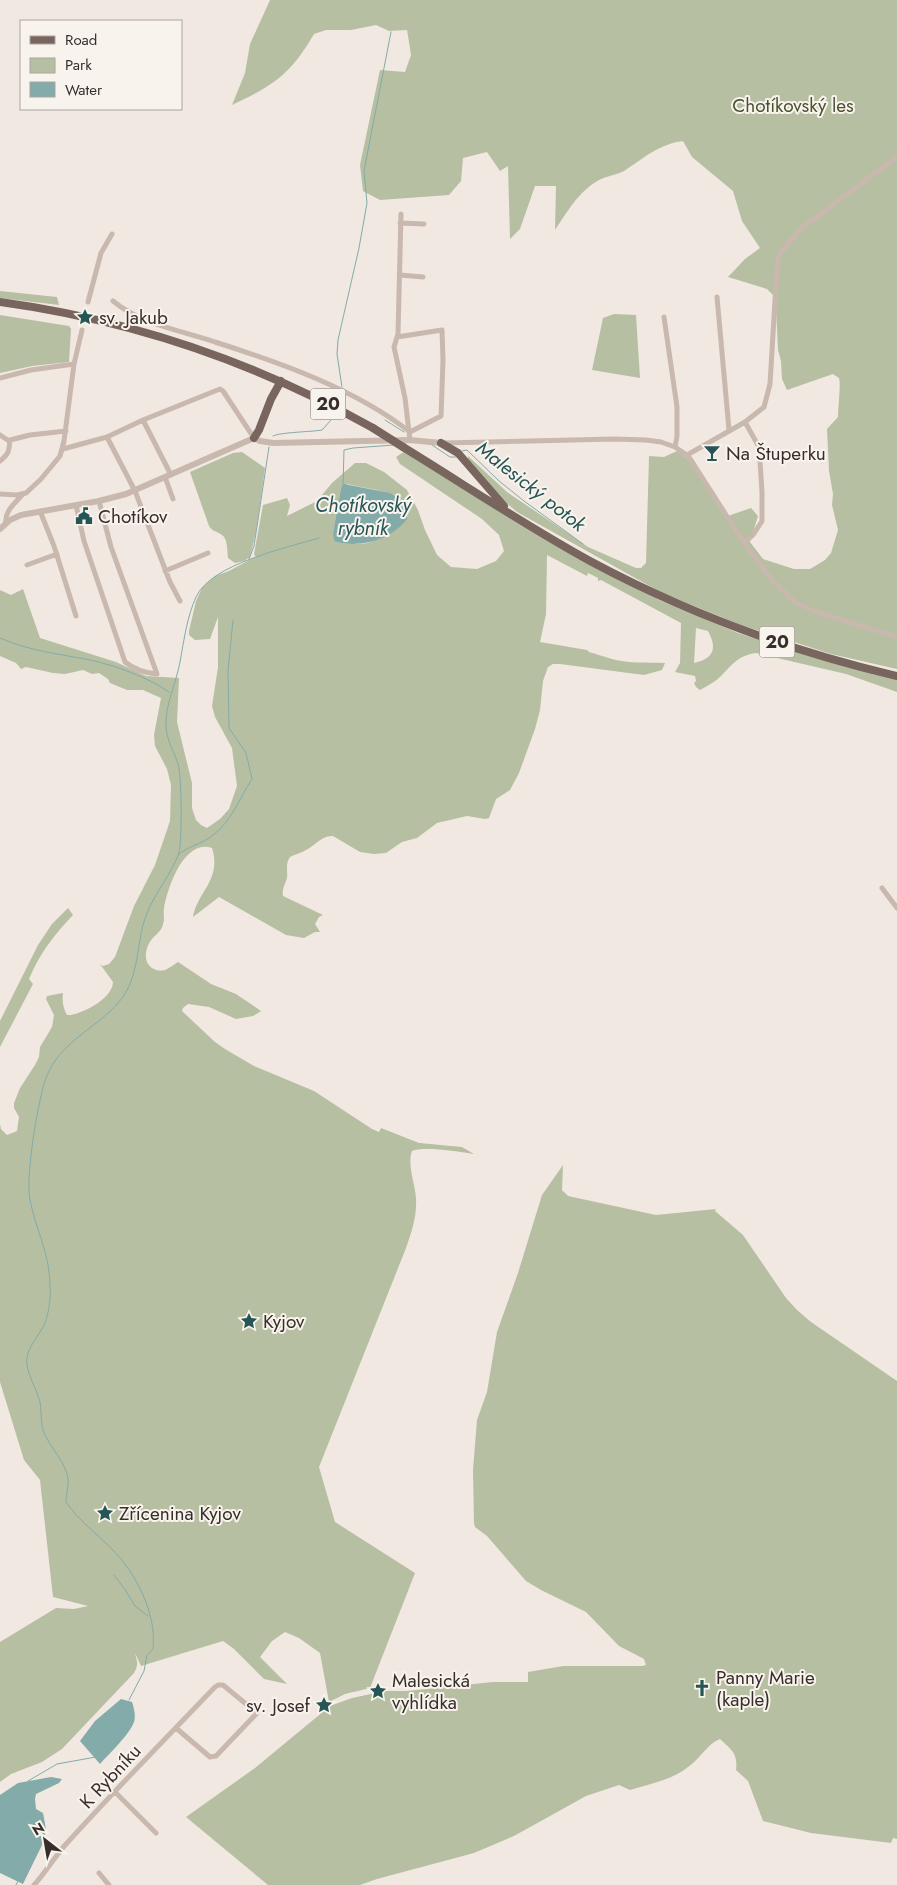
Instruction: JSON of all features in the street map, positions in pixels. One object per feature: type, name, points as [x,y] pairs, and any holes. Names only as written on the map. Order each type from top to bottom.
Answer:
[{"type":"main road","name":"20","points":[[0,302],[84,316],[154,334],[223,357],[281,381],[373,428],[518,519],[592,562],[653,592],[700,613],[785,644],[897,676]]},
{"type":"main road","points":[[254,438],[281,381]]},
{"type":"main road","points":[[441,443],[458,453],[493,495],[518,519]]},
{"type":"street","points":[[687,454],[745,422],[764,407],[770,384],[778,259],[782,252],[802,228],[897,158]]},
{"type":"street","points":[[401,214],[397,338],[394,347],[405,398],[410,440]]},
{"type":"street","points":[[400,223],[424,224]]},
{"type":"street","points":[[88,302],[101,252],[112,234]]},
{"type":"street","points":[[400,275],[423,277]]},
{"type":"street","points":[[717,297],[729,430]]},
{"type":"street","points":[[113,301],[120,307],[152,323],[255,356],[349,394],[396,421],[410,432]]},
{"type":"street","points":[[664,317],[676,407],[677,436],[675,447]]},
{"type":"street","points":[[6,524],[5,518],[8,511],[22,495],[41,479],[60,456],[63,449],[74,364],[82,330]]},
{"type":"street","points":[[397,338],[442,330],[441,416],[410,432]]},
{"type":"street","points":[[0,378],[31,370],[74,364]]},
{"type":"street","points":[[63,449],[108,437],[143,420],[220,389],[254,438],[260,441],[410,440],[441,443],[616,439],[661,442],[687,454],[744,543],[772,580],[796,603],[816,612],[897,637]]},
{"type":"street","points":[[143,420],[168,476],[173,499]]},
{"type":"street","points":[[744,543],[753,535],[762,521],[761,455],[755,438],[745,422]]},
{"type":"street","points":[[9,442],[10,440],[30,434],[66,432]]},
{"type":"street","points":[[0,435],[9,442],[10,449],[8,455],[0,461]]},
{"type":"street","points":[[108,437],[135,491],[165,571],[180,601]]},
{"type":"street","points":[[0,530],[21,515],[99,501],[135,491],[254,438]]},
{"type":"street","points":[[0,494],[22,495]]},
{"type":"street","points":[[76,505],[84,541],[125,662],[145,673],[157,674],[111,548],[99,501]]},
{"type":"street","points":[[40,511],[76,616]]},
{"type":"street","points":[[165,571],[208,553]]},
{"type":"street","points":[[27,565],[56,554]]},
{"type":"street","points":[[882,888],[897,908]]},
{"type":"street","name":"K Rybníku","points":[[34,1885],[65,1845],[115,1792],[215,1687],[218,1685],[222,1686],[257,1714],[216,1756],[210,1757],[176,1728]]},
{"type":"street","points":[[115,1792],[156,1833]]},
{"type":"street","points":[[150,1827],[155,1822]]},
{"type":"street","points":[[99,1873],[109,1885]]},
{"type":"green space","name":"Chotíkovský les","points":[[270,0],[897,0],[897,669],[831,654],[741,625],[662,593],[517,512],[502,499],[468,460],[468,456],[507,492],[588,547],[636,568],[641,568],[646,563],[649,456],[664,457],[677,451],[698,471],[725,517],[751,508],[758,516],[750,542],[763,559],[794,569],[810,569],[825,560],[831,553],[838,530],[832,505],[833,494],[829,471],[827,429],[838,417],[840,381],[833,374],[787,390],[782,379],[774,296],[767,289],[728,277],[745,259],[760,248],[742,221],[733,191],[692,157],[683,141],[659,148],[624,171],[592,185],[574,202],[555,230],[556,186],[535,186],[520,229],[510,239],[508,166],[500,171],[487,152],[463,158],[461,181],[449,195],[380,200],[363,191],[360,165],[380,70],[405,72],[411,55],[407,30],[389,31],[376,25],[351,30],[326,30],[314,34],[297,60],[280,77],[270,85],[232,105],[245,73],[250,44]]},
{"type":"green space","points":[[0,291],[57,297],[59,305],[0,298]]},
{"type":"green space","points":[[614,314],[636,315],[640,378],[592,370],[603,318]]},
{"type":"green space","points":[[0,315],[69,326],[71,329],[69,362],[32,366],[0,373]]},
{"type":"green space","points":[[405,451],[533,531],[659,600],[738,633],[829,662],[897,677],[897,692],[846,674],[756,653],[740,658],[716,680],[700,690],[694,683],[696,681],[695,676],[675,672],[680,663],[681,623],[601,580],[598,581],[598,578],[588,573],[587,576],[547,555],[546,614],[540,642],[587,650],[618,661],[665,663],[662,670],[644,675],[560,664],[553,664],[548,667],[543,681],[540,710],[535,729],[519,773],[510,790],[496,799],[489,818],[467,816],[437,823],[417,838],[402,842],[386,853],[360,852],[333,836],[329,836],[310,848],[290,857],[283,896],[323,915],[319,917],[315,924],[320,932],[315,932],[304,938],[286,935],[219,897],[193,917],[195,908],[208,885],[214,869],[212,848],[202,847],[193,850],[185,858],[173,878],[164,908],[162,926],[148,946],[146,959],[150,967],[160,971],[178,962],[211,984],[236,994],[261,1011],[253,1016],[236,1019],[209,1007],[188,1004],[182,1011],[225,1049],[254,1066],[314,1091],[372,1129],[379,1132],[381,1128],[419,1143],[462,1147],[474,1154],[433,1149],[412,1151],[411,1168],[416,1205],[412,1229],[319,1467],[335,1522],[415,1573],[370,1688],[345,1694],[329,1702],[320,1653],[299,1638],[285,1632],[272,1641],[260,1657],[287,1684],[264,1679],[234,1649],[223,1641],[141,1666],[135,1653],[137,1665],[134,1673],[62,1749],[42,1762],[11,1774],[0,1782],[0,1642],[56,1608],[74,1609],[88,1606],[53,1597],[40,1480],[24,1460],[0,1382],[0,1124],[1,1129],[7,1135],[17,1131],[19,1117],[14,1108],[14,1103],[20,1088],[39,1057],[40,1047],[52,1027],[54,1015],[46,999],[47,996],[63,993],[65,1010],[67,1015],[71,1015],[97,1004],[108,994],[113,982],[100,964],[103,966],[109,964],[115,957],[134,906],[155,865],[170,821],[171,785],[167,769],[155,746],[154,735],[161,698],[143,690],[127,690],[110,683],[108,679],[99,673],[92,674],[83,670],[65,674],[26,667],[21,669],[16,663],[0,656],[0,590],[11,595],[23,589],[40,638],[116,662],[146,676],[179,678],[177,722],[192,783],[192,808],[196,820],[207,828],[220,819],[229,809],[237,786],[232,748],[215,717],[212,706],[218,667],[218,617],[210,639],[195,640],[189,635],[189,631],[196,601],[202,588],[215,576],[256,558],[254,554],[263,505],[287,498],[290,505],[287,516],[317,501],[332,483],[355,463],[366,463],[384,472],[407,490],[418,510],[437,555],[451,567],[477,569],[496,561],[504,551],[499,535],[482,519],[400,464],[396,457]],"holes":[[[348,484],[385,492],[398,498],[406,509],[406,516],[403,522],[382,538],[367,543],[351,544],[336,542],[333,533],[341,488]],[[696,628],[708,631],[713,648],[706,659],[694,663]]]},
{"type":"green space","points":[[242,452],[265,468],[256,532],[250,557],[235,563],[228,558],[224,537],[209,526],[190,472],[233,453]]},
{"type":"green space","points":[[68,908],[73,915],[54,937],[38,961],[29,979],[33,984],[0,1047],[0,1021],[38,945],[52,924]]},
{"type":"green space","points":[[563,1165],[562,1190],[568,1196],[656,1215],[716,1209],[715,1211],[743,1235],[786,1298],[797,1310],[811,1322],[897,1381],[897,1839],[893,1838],[891,1843],[811,1833],[763,1821],[748,1781],[736,1770],[735,1756],[720,1739],[711,1744],[692,1764],[675,1775],[630,1790],[619,1785],[586,1796],[514,1836],[474,1853],[360,1885],[268,1885],[186,1817],[255,1768],[330,1706],[352,1698],[385,1691],[407,1691],[493,1682],[528,1682],[528,1672],[563,1666],[646,1665],[644,1659],[619,1646],[586,1612],[526,1581],[487,1536],[475,1527],[474,1523],[473,1470],[477,1420],[487,1392],[497,1332],[518,1273],[542,1195]]},
{"type":"water","name":"Chotíkovský rybník","points":[[344,484],[390,493],[403,503],[407,519],[393,532],[375,541],[355,544],[336,542],[333,533],[341,488]]},
{"type":"water","points":[[121,1699],[132,1702],[135,1715],[134,1722],[124,1738],[100,1764],[80,1741],[95,1721]]},
{"type":"water","points":[[51,1777],[62,1779],[59,1783],[36,1794],[36,1809],[43,1813],[46,1829],[42,1845],[23,1884],[0,1873],[0,1795],[18,1783]]},
{"type":"waterway","points":[[342,387],[337,354],[338,340],[367,203],[364,171],[391,32]]},
{"type":"waterway","points":[[273,436],[322,430],[331,420]]},
{"type":"waterway","points":[[385,420],[404,432]]},
{"type":"waterway","name":"Malesický potok","points":[[343,486],[344,450],[394,445]]},
{"type":"waterway","name":"Malesický potok","points":[[432,445],[450,457],[456,457]]},
{"type":"waterway","points":[[249,559],[254,546],[269,447]]},
{"type":"waterway","name":"Malesický potok","points":[[462,451],[467,450],[499,481],[583,544]]},
{"type":"waterway","points":[[129,1700],[144,1671],[147,1655],[153,1649],[152,1622],[148,1608],[137,1582],[121,1559],[82,1521],[66,1502],[68,1477],[63,1464],[43,1431],[40,1402],[27,1365],[30,1348],[46,1320],[50,1295],[48,1263],[30,1200],[29,1189],[36,1120],[46,1078],[52,1065],[69,1045],[110,1012],[126,992],[134,970],[147,913],[179,853],[181,836],[180,781],[178,764],[168,737],[166,719],[188,621],[196,597],[204,585],[233,566],[270,552],[319,538]]},
{"type":"waterway","points":[[178,855],[186,849],[208,839],[225,824],[252,779],[246,753],[229,728],[228,671],[233,620]]},
{"type":"waterway","points":[[0,638],[33,649],[111,665],[141,677],[169,692]]},
{"type":"waterway","points":[[114,1575],[135,1606],[148,1616]]},
{"type":"waterway","points":[[28,1781],[57,1764],[96,1757]]},
{"type":"waterway","points":[[16,1885],[18,1881]]},
{"type":"place","name":"sv. Jakub","points":[[85,317]]},
{"type":"place","name":"Na Štuperku","points":[[712,453]]},
{"type":"place","name":"Chotíkov","points":[[84,516]]},
{"type":"place","name":"Kyjov","points":[[249,1321]]},
{"type":"place","name":"Zřícenina Kyjov","points":[[105,1513]]},
{"type":"place","name":"Panny Marie (kaple)","points":[[702,1688]]},
{"type":"place","name":"Malesická vyhlídka","points":[[378,1691]]},
{"type":"place","name":"sv. Josef","points":[[324,1705]]}]
